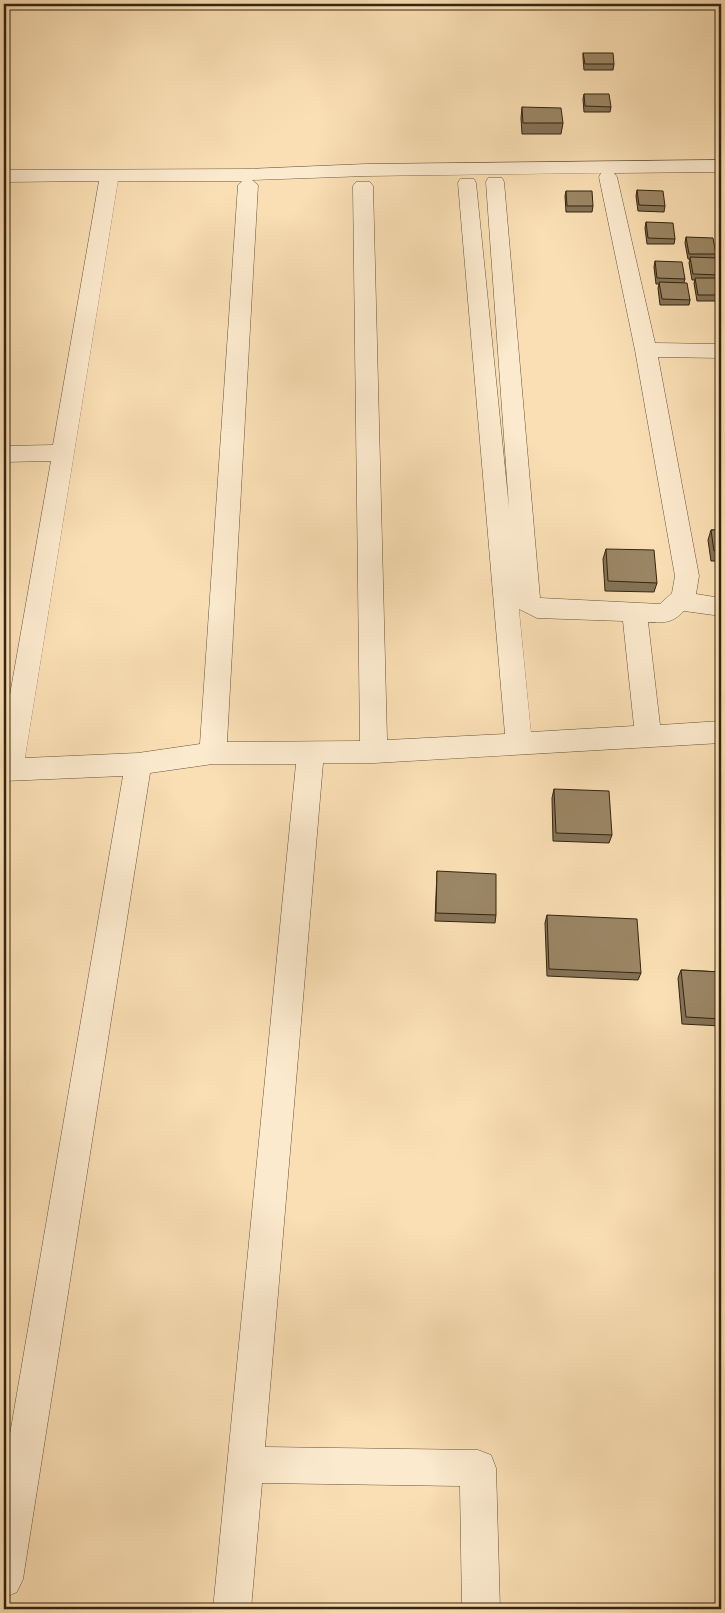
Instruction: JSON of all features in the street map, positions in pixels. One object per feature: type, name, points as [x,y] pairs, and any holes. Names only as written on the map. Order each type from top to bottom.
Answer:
[{"type":"street","points":[[4,176],[246,175],[366,170],[721,166]]},
{"type":"street","points":[[110,175],[7,770],[138,764],[213,754],[374,752],[721,732]]},
{"type":"street","points":[[495,182],[528,602],[537,609],[666,614],[681,601],[685,593],[687,576],[646,350],[608,178]]},
{"type":"street","points":[[467,183],[519,744]]},
{"type":"street","points":[[213,754],[248,185]]},
{"type":"street","points":[[363,186],[374,752]]},
{"type":"street","points":[[646,350],[721,351]]},
{"type":"street","points":[[4,454],[63,453]]},
{"type":"street","points":[[681,601],[721,607]]},
{"type":"street","points":[[634,612],[648,737]]},
{"type":"street","points":[[232,1609],[310,754]]},
{"type":"street","points":[[4,1579],[138,764]]},
{"type":"street","points":[[245,1464],[478,1468],[481,1609]]},
{"type":"building","points":[[583,53],[613,53],[614,64],[585,64]]},
{"type":"building","points":[[584,94],[609,94],[611,107],[585,106]]},
{"type":"building","points":[[522,107],[561,108],[563,123],[523,123]]},
{"type":"building","points":[[637,190],[663,191],[665,206],[639,205]]},
{"type":"building","points":[[566,191],[592,191],[593,206],[567,206]]},
{"type":"building","points":[[646,222],[673,223],[675,239],[648,238]]},
{"type":"building","points":[[686,237],[713,238],[716,254],[689,254]]},
{"type":"building","points":[[690,257],[718,258],[721,275],[693,274]]},
{"type":"building","points":[[655,261],[682,262],[685,279],[657,278]]},
{"type":"building","points":[[695,278],[721,278],[721,295],[698,295]]},
{"type":"building","points":[[659,282],[687,283],[690,300],[662,299]]},
{"type":"building","points":[[711,530],[721,530],[721,551],[714,551]]},
{"type":"building","points":[[606,549],[654,550],[657,583],[608,581]]},
{"type":"building","points":[[554,789],[609,791],[612,835],[556,833]]},
{"type":"building","points":[[437,871],[496,874],[496,915],[436,913]]},
{"type":"building","points":[[547,915],[637,919],[641,973],[549,969]]},
{"type":"building","points":[[681,970],[721,972],[721,1019],[686,1017]]}]
